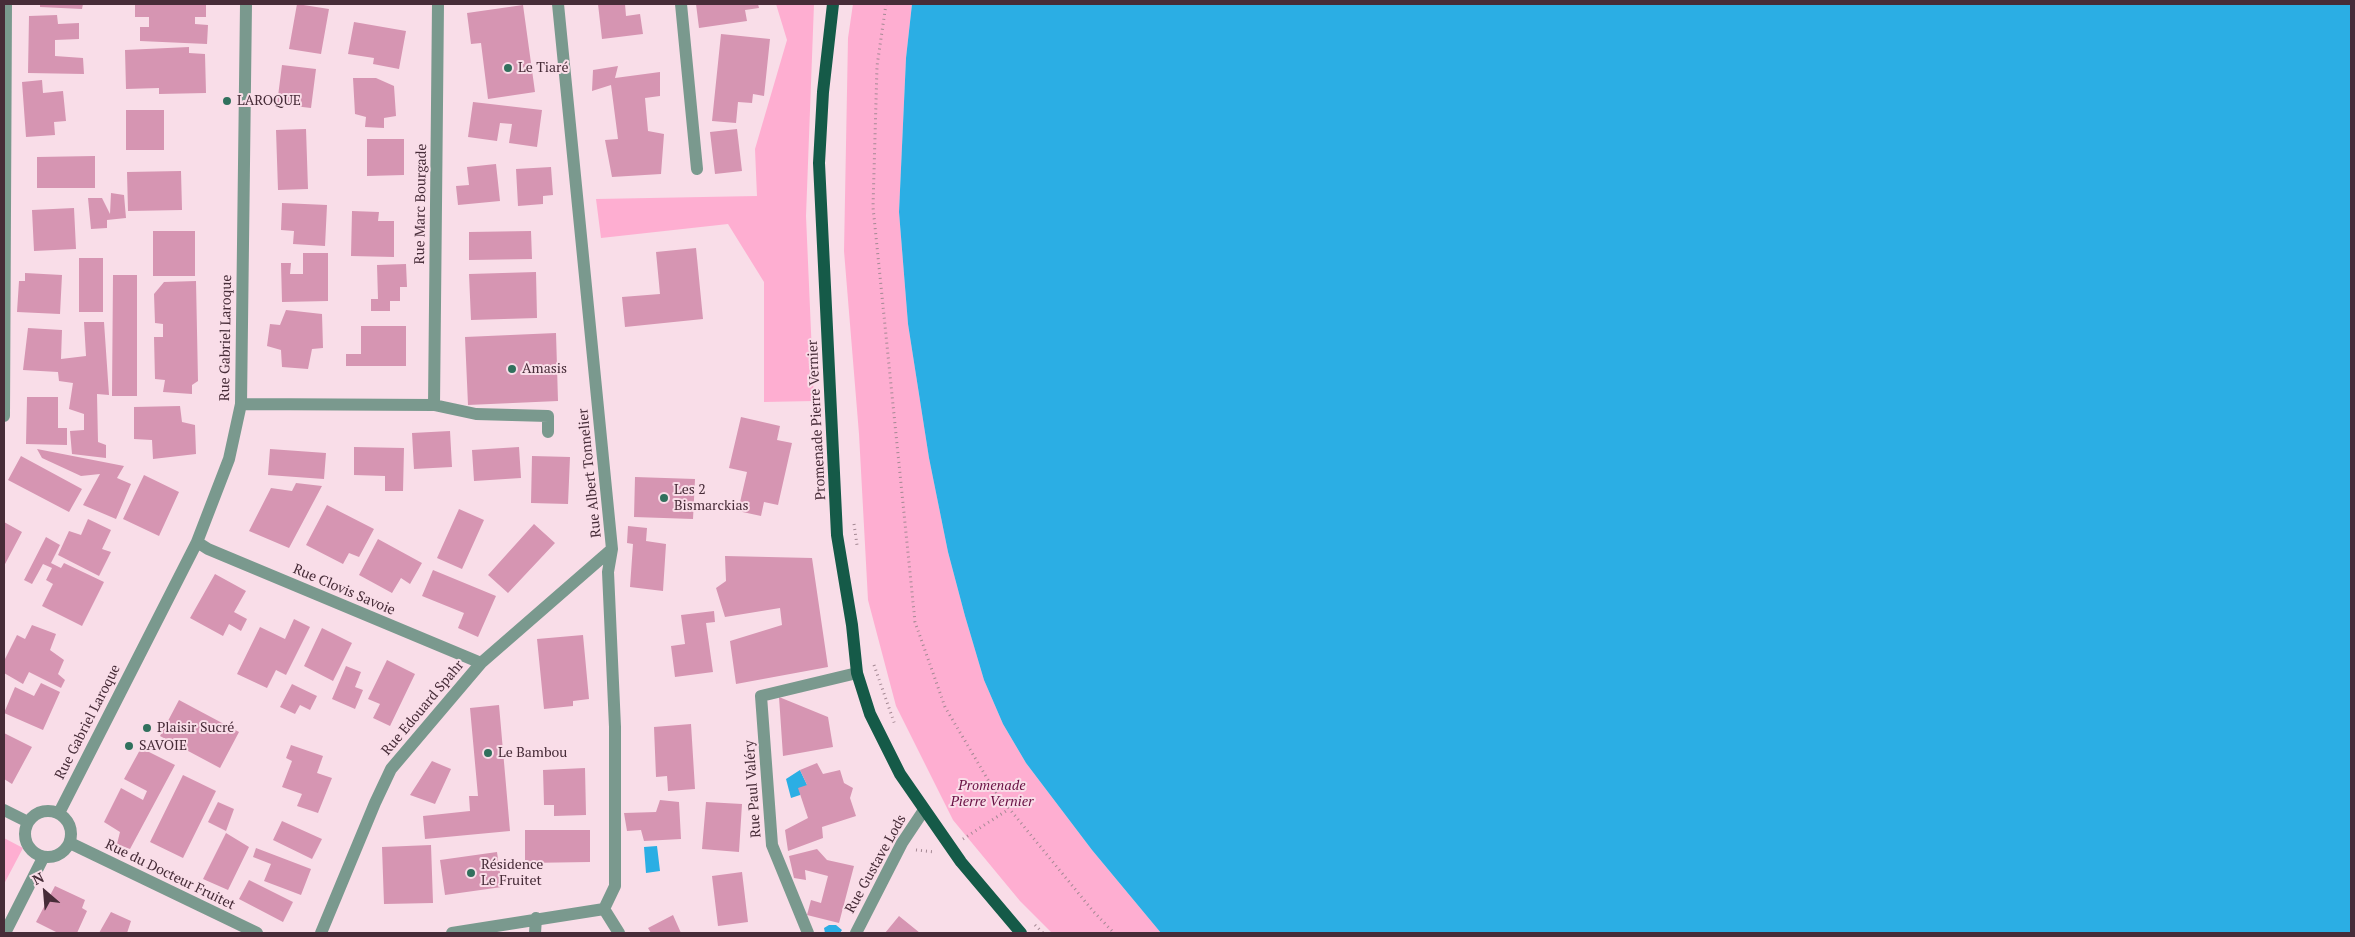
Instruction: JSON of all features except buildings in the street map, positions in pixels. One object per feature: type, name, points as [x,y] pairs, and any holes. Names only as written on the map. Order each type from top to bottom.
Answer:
[{"type":"main road","name":"Promenade Pierre Vernier","points":[[833,4],[823,92],[819,162],[837,535],[852,626],[857,673],[870,714],[900,774],[924,810],[956,842],[1021,933]]},
{"type":"street","points":[[4,416],[6,4]]},
{"type":"street","name":"Rue Gabriel Laroque","points":[[59,813],[197,542],[229,459],[241,404],[246,4]]},
{"type":"street","name":"Rue Marc Bourgade","points":[[434,405],[438,4]]},
{"type":"street","name":"Rue Albert Tonnelier","points":[[558,4],[612,549],[608,572],[615,727],[615,886],[604,909]]},
{"type":"street","points":[[681,4],[698,169]]},
{"type":"street","points":[[241,404],[434,405],[476,414],[548,416],[548,432]]},
{"type":"street","name":"Rue Clovis Savoie","points":[[197,542],[208,549],[481,663]]},
{"type":"street","name":"Rue Edouard Spahr","points":[[320,933],[374,803],[391,769],[481,663],[612,549]]},
{"type":"street","name":"Rue Paul Valéry","points":[[808,933],[772,846],[761,696],[857,673]]},
{"type":"street","points":[[4,810],[28,822]]},
{"type":"street","name":"Rue Gustave Lods","points":[[856,933],[902,843],[924,810]]},
{"type":"street","points":[[47,811],[59,813],[69,823],[72,835],[70,843],[59,855],[43,858],[29,848],[24,838],[28,822],[37,813],[47,811]]},
{"type":"street","name":"Rue du Docteur Fruitet","points":[[70,843],[257,933]]},
{"type":"street","points":[[5,933],[43,858]]},
{"type":"street","points":[[452,933],[536,918],[604,909],[619,933]]},
{"type":"street","points":[[535,933],[536,918]]},
{"type":"path","points":[[886,4],[877,66],[873,207],[915,622],[945,707],[994,790],[1093,911],[1114,933]]},
{"type":"path","points":[[854,515],[858,554]]},
{"type":"path","points":[[873,663],[897,730]]},
{"type":"path","points":[[902,843],[914,850],[927,852],[941,851],[1009,809]]},
{"type":"path","points":[[1030,920],[1043,933]]},
{"type":"green space","points":[[776,4],[814,4],[806,216],[814,401],[764,402],[764,282],[728,224],[601,238],[596,199],[757,196],[755,149],[787,40]]},
{"type":"green space","name":"Promenade Pierre Vernier","points":[[853,4],[912,4],[906,58],[899,212],[908,324],[929,458],[948,552],[984,680],[1003,724],[1026,763],[1092,850],[1161,933],[1052,933],[1020,901],[953,820],[896,706],[868,600],[859,434],[844,251],[848,38]]},
{"type":"green space","points":[[4,838],[23,848],[4,884]]},
{"type":"water","points":[[912,4],[2351,4],[2351,933],[1161,933],[1092,850],[1026,763],[1003,724],[984,680],[965,616],[948,552],[929,458],[908,324],[899,212],[906,58]]},
{"type":"water","points":[[800,770],[808,787],[800,795],[791,798],[786,779]]},
{"type":"water","points":[[657,846],[660,871],[646,873],[644,847]]},
{"type":"water","points":[[829,925],[836,925],[842,930],[840,933],[825,933],[824,928]]},
{"type":"place","name":"Le Tiaré","points":[[508,68]]},
{"type":"place","name":"LAROQUE","points":[[227,101]]},
{"type":"place","name":"Amasis","points":[[512,369]]},
{"type":"place","name":"Les 2 Bismarckias","points":[[664,498]]},
{"type":"place","name":"Plaisir Sucré","points":[[147,728]]},
{"type":"place","name":"SAVOIE","points":[[129,746]]},
{"type":"place","name":"Le Bambou","points":[[488,753]]},
{"type":"place","name":"Résidence Le Fruitet","points":[[471,873]]}]
